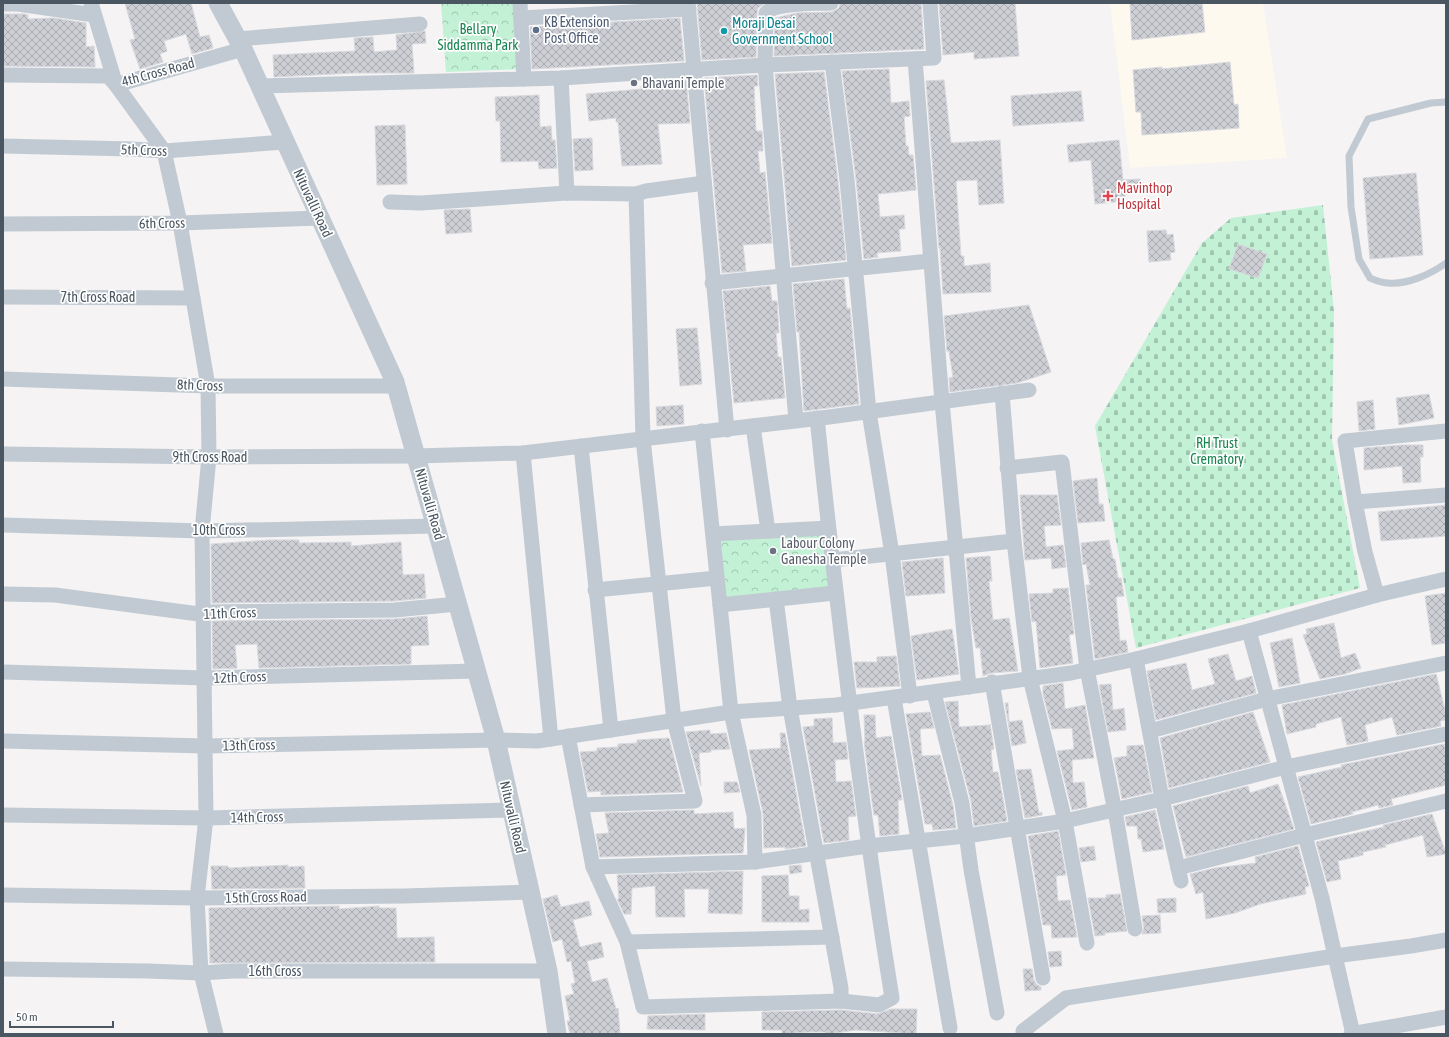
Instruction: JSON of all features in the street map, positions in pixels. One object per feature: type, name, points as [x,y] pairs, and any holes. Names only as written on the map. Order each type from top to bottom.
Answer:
[{"type":"street","name":"Nituvalli Road","points":[[218,3],[260,86],[396,386],[496,740],[548,971],[557,1034]]},
{"type":"street","points":[[520,3],[524,79]]},
{"type":"street","points":[[796,420],[765,65],[766,13],[769,10],[794,5],[831,3]]},
{"type":"street","points":[[260,86],[561,78],[765,65],[934,58],[930,3]]},
{"type":"street","points":[[3,4],[92,9],[116,85],[164,151],[180,223],[208,386],[209,457],[202,531],[206,818],[197,898],[201,973],[216,1034]]},
{"type":"street","points":[[521,18],[688,6],[712,283],[727,430]]},
{"type":"street","name":"4th Cross Road","points":[[3,75],[108,76],[116,85],[240,44],[420,24]]},
{"type":"street","points":[[915,59],[954,547],[969,687]]},
{"type":"street","points":[[832,62],[847,180],[869,412],[892,554],[910,696]]},
{"type":"street","points":[[561,78],[567,193]]},
{"type":"street","name":"5th Cross","points":[[3,146],[164,151],[286,142]]},
{"type":"street","points":[[390,202],[421,203],[567,193],[636,194],[646,190],[704,183]]},
{"type":"street","points":[[581,805],[695,801],[674,720],[643,439],[636,194]]},
{"type":"street","name":"6th Cross","points":[[3,224],[180,223],[320,218]]},
{"type":"street","points":[[712,283],[930,261]]},
{"type":"street","name":"7th Cross Road","points":[[3,297],[192,298]]},
{"type":"street","name":"8th Cross","points":[[3,379],[208,386],[396,386]]},
{"type":"street","name":"9th Cross Road","points":[[3,454],[209,457],[416,456],[523,453],[702,431],[727,430],[1029,390]]},
{"type":"street","points":[[1002,393],[1014,541],[1030,678],[1065,821],[1087,943]]},
{"type":"street","points":[[568,736],[593,866],[627,942],[643,1007],[841,1001],[879,1004],[892,998],[868,846],[851,703],[835,593],[817,418]]},
{"type":"street","points":[[753,426],[768,531]]},
{"type":"street","points":[[702,431],[731,712],[754,815],[755,862]]},
{"type":"street","points":[[1377,595],[1365,552],[1345,441],[1446,431]]},
{"type":"street","points":[[581,446],[595,590],[611,730]]},
{"type":"street","points":[[523,453],[551,739]]},
{"type":"street","points":[[1007,468],[1062,462],[1087,669],[1135,929]]},
{"type":"street","points":[[1355,502],[1446,495]]},
{"type":"street","name":"10th Cross","points":[[3,525],[202,531],[436,526]]},
{"type":"street","points":[[713,534],[828,528]]},
{"type":"street","points":[[832,560],[1014,541]]},
{"type":"street","points":[[595,590],[717,578]]},
{"type":"street","name":"13th Cross","points":[[3,741],[206,746],[496,740],[537,741],[731,712],[851,703],[934,693],[992,682],[1087,669],[1136,659],[1250,631],[1377,595],[1446,579]]},
{"type":"street","points":[[720,605],[835,593]]},
{"type":"street","name":"11th Cross","points":[[3,594],[55,595],[199,614],[202,612],[395,610],[457,604]]},
{"type":"street","points":[[776,599],[790,708],[841,988],[841,1001]]},
{"type":"street","points":[[1250,631],[1267,699],[1322,898],[1352,1034],[1446,1017]]},
{"type":"street","points":[[1136,659],[1162,799],[1180,874],[1305,835],[1446,802]]},
{"type":"street","points":[[1150,731],[1267,699],[1446,663]]},
{"type":"street","name":"12th Cross","points":[[3,672],[205,678],[477,671]]},
{"type":"street","points":[[992,682],[1043,978]]},
{"type":"street","points":[[934,693],[962,803],[966,836],[998,1013]]},
{"type":"street","points":[[894,698],[950,1028]]},
{"type":"street","points":[[593,866],[755,862],[868,846],[966,836],[1065,821],[1162,799],[1286,767],[1446,734]]},
{"type":"street","name":"14th Cross","points":[[3,815],[206,818],[512,810]]},
{"type":"street","name":"15th Cross Road","points":[[3,895],[197,898],[404,896],[530,892]]},
{"type":"street","points":[[627,942],[832,937]]},
{"type":"street","points":[[1023,1034],[1024,1031],[1038,1018],[1066,998],[1446,940]]},
{"type":"street","name":"16th Cross","points":[[3,969],[201,973],[233,971],[548,971]]},
{"type":"lane","points":[[1446,102],[1431,103],[1368,119],[1349,156],[1352,207],[1359,259],[1370,278],[1388,283],[1415,279],[1434,272],[1446,263]]},
{"type":"shaded area","points":[[1110,3],[1263,3],[1287,158],[1130,168]]},
{"type":"green space","name":"Bellary Siddamma Park","points":[[441,3],[518,3],[522,69],[446,72]]},
{"type":"green space","name":"RH Trust Crematory","points":[[1323,205],[1334,311],[1332,440],[1360,588],[1136,648],[1095,426],[1202,243],[1231,218]]},
{"type":"green space","points":[[828,528],[835,593],[720,605],[713,534]]},
{"type":"building","points":[[125,3],[191,3],[200,37],[209,35],[213,48],[192,54],[186,34],[164,41],[167,51],[160,54],[163,62],[140,69],[130,40],[135,39]]},
{"type":"building","name":"Moraji Desai Government School","points":[[697,3],[765,3],[758,8],[757,12],[756,57],[702,60]]},
{"type":"building","points":[[840,3],[921,3],[924,49],[774,56],[775,18],[797,13],[832,12],[839,8]]},
{"type":"building","points":[[939,3],[1015,3],[1019,56],[974,59],[974,52],[943,55]]},
{"type":"building","points":[[1130,3],[1202,3],[1205,32],[1132,40]]},
{"type":"building","points":[[3,14],[25,14],[28,15],[28,19],[54,18],[86,23],[86,47],[94,46],[95,67],[3,66]]},
{"type":"building","points":[[680,18],[684,61],[532,69],[530,27]]},
{"type":"building","points":[[425,31],[426,43],[412,44],[414,73],[354,73],[274,77],[273,55],[355,51],[354,38],[373,37],[374,52],[397,50],[396,35]]},
{"type":"building","points":[[1230,62],[1234,105],[1238,104],[1239,128],[1142,135],[1141,112],[1136,112],[1133,70],[1162,67],[1162,69]]},
{"type":"building","points":[[889,69],[891,103],[909,101],[910,116],[904,117],[906,146],[908,146],[909,155],[913,155],[916,190],[878,194],[880,217],[904,215],[905,229],[899,229],[901,251],[877,253],[878,257],[864,259],[856,179],[842,71]]},
{"type":"building","points":[[824,72],[838,181],[846,260],[792,266],[775,74]]},
{"type":"building","points":[[757,75],[758,86],[754,86],[756,131],[762,131],[763,151],[758,151],[760,173],[765,172],[772,243],[743,245],[746,271],[722,273],[704,78]]},
{"type":"building","points":[[686,79],[690,123],[658,124],[662,164],[622,166],[618,122],[616,122],[616,118],[589,121],[586,94],[641,89],[641,86],[658,84],[658,81]]},
{"type":"building","points":[[944,80],[951,143],[1000,140],[1004,203],[979,205],[977,180],[956,181],[961,256],[964,256],[964,266],[990,263],[991,292],[943,294],[926,81]]},
{"type":"building","points":[[1081,91],[1084,121],[1013,126],[1011,96]]},
{"type":"building","points":[[539,95],[540,127],[551,126],[552,140],[555,140],[557,168],[539,169],[538,161],[501,162],[500,121],[496,121],[495,97]]},
{"type":"building","points":[[405,125],[407,184],[377,185],[375,126]]},
{"type":"building","points":[[592,138],[593,170],[575,171],[573,139]]},
{"type":"building","points":[[1119,140],[1123,180],[1140,179],[1140,193],[1125,194],[1125,201],[1095,204],[1091,160],[1069,162],[1067,145]]},
{"type":"building","points":[[1416,173],[1423,255],[1370,259],[1363,178]]},
{"type":"building","points":[[470,209],[472,232],[446,234],[444,210]]},
{"type":"building","points":[[1166,230],[1167,235],[1173,234],[1175,252],[1170,253],[1171,260],[1149,262],[1147,231]]},
{"type":"building","points":[[1238,244],[1267,254],[1258,278],[1229,269]]},
{"type":"building","points":[[844,279],[847,309],[850,308],[859,404],[804,411],[799,332],[797,332],[793,284]]},
{"type":"building","points":[[770,286],[772,301],[777,301],[779,333],[776,333],[778,357],[781,357],[785,398],[734,403],[723,291]]},
{"type":"building","points":[[1029,305],[1051,372],[1017,383],[950,392],[949,378],[953,377],[949,352],[947,351],[944,316]]},
{"type":"building","points":[[697,328],[702,384],[680,386],[676,329]]},
{"type":"building","points":[[1429,394],[1434,418],[1399,425],[1396,398]]},
{"type":"building","points":[[1373,400],[1375,429],[1359,431],[1357,402]]},
{"type":"building","points":[[683,405],[684,424],[657,426],[656,407]]},
{"type":"building","points":[[1423,445],[1423,457],[1420,457],[1421,482],[1403,483],[1402,466],[1364,470],[1364,448]]},
{"type":"building","points":[[1097,478],[1099,504],[1103,504],[1105,521],[1078,523],[1073,481]]},
{"type":"building","points":[[1020,495],[1057,495],[1061,525],[1044,526],[1046,547],[1063,545],[1066,567],[1052,569],[1051,558],[1025,560]]},
{"type":"building","points":[[1446,505],[1446,536],[1381,541],[1378,512]]},
{"type":"building","points":[[270,540],[299,540],[299,543],[351,542],[351,546],[401,542],[403,575],[424,574],[426,598],[395,601],[212,603],[211,544]]},
{"type":"building","points":[[1109,540],[1113,559],[1115,559],[1118,578],[1121,578],[1124,596],[1116,597],[1120,641],[1126,640],[1128,652],[1095,659],[1086,585],[1090,585],[1086,564],[1083,565],[1081,543]]},
{"type":"building","points":[[990,556],[992,581],[989,581],[993,620],[1009,618],[1018,671],[991,673],[983,676],[980,648],[976,648],[971,618],[966,558]]},
{"type":"building","points":[[943,558],[945,593],[906,596],[902,562]]},
{"type":"building","points":[[1068,588],[1074,634],[1069,635],[1073,663],[1040,668],[1036,621],[1032,622],[1029,594],[1053,593],[1053,589]]},
{"type":"building","points":[[1446,593],[1446,643],[1432,645],[1425,596]]},
{"type":"building","points":[[427,616],[429,645],[411,646],[411,664],[259,668],[257,644],[235,645],[237,668],[213,669],[212,621],[395,619]]},
{"type":"building","points":[[1334,623],[1341,658],[1355,653],[1361,668],[1345,674],[1320,679],[1303,635],[1307,634],[1306,629]]},
{"type":"building","points":[[952,629],[959,674],[917,680],[911,636]]},
{"type":"building","points":[[1292,638],[1300,683],[1279,687],[1270,643]]},
{"type":"building","points":[[1228,654],[1236,681],[1252,676],[1256,693],[1156,720],[1147,671],[1186,663],[1192,690],[1215,684],[1208,659]]},
{"type":"building","points":[[896,656],[900,686],[857,688],[854,662],[877,662],[877,657]]},
{"type":"building","points":[[1436,674],[1446,714],[1446,720],[1440,721],[1441,726],[1397,735],[1392,717],[1365,725],[1368,741],[1347,745],[1341,717],[1316,724],[1316,727],[1287,734],[1282,705]]},
{"type":"building","points":[[1063,683],[1065,709],[1085,705],[1094,758],[1072,760],[1073,783],[1084,782],[1087,807],[1072,810],[1057,751],[1074,749],[1072,728],[1052,729],[1043,694],[1043,686]]},
{"type":"building","points":[[1111,684],[1113,710],[1124,708],[1126,730],[1108,732],[1099,685]]},
{"type":"building","points":[[958,701],[959,727],[990,724],[994,749],[991,750],[993,772],[998,772],[1007,821],[974,826],[971,801],[945,702]]},
{"type":"building","points":[[1005,703],[1008,703],[1009,722],[1022,720],[1026,743],[1012,746]]},
{"type":"building","points":[[930,712],[934,728],[920,729],[922,756],[940,755],[953,805],[956,828],[933,830],[932,824],[925,824],[906,714]]},
{"type":"building","points":[[1253,712],[1270,762],[1169,788],[1160,738]]},
{"type":"building","points":[[864,715],[875,715],[876,738],[891,736],[902,800],[898,800],[899,834],[880,836],[878,815],[874,815],[869,780],[864,741]]},
{"type":"building","points":[[832,718],[833,743],[846,742],[848,759],[835,760],[836,782],[851,781],[856,816],[848,817],[849,840],[824,843],[803,727],[814,726],[814,719]]},
{"type":"building","points":[[710,730],[710,734],[726,733],[730,749],[711,750],[711,752],[699,753],[701,786],[686,732]]},
{"type":"building","points":[[780,733],[785,733],[806,846],[785,849],[785,847],[764,848],[763,813],[749,750],[781,748]]},
{"type":"building","points":[[669,738],[683,792],[601,795],[601,791],[588,792],[580,752],[597,751],[597,748],[618,747],[618,744],[637,743],[637,740]]},
{"type":"building","points":[[1444,744],[1446,753],[1446,785],[1391,799],[1393,805],[1379,808],[1378,805],[1352,812],[1353,814],[1311,824],[1298,777],[1342,767],[1341,765]]},
{"type":"building","points":[[1143,745],[1152,792],[1122,799],[1114,758],[1127,756],[1127,746]]},
{"type":"building","points":[[1031,769],[1039,813],[1042,812],[1042,815],[1025,818],[1016,770]]},
{"type":"building","points":[[724,782],[737,782],[740,792],[724,793]]},
{"type":"building","points":[[1278,784],[1294,829],[1186,857],[1173,806],[1248,786],[1250,793]]},
{"type":"building","points":[[694,810],[694,814],[733,812],[734,829],[745,828],[743,853],[600,857],[596,834],[609,833],[605,813]]},
{"type":"building","points":[[1155,810],[1164,849],[1143,852],[1141,839],[1138,839],[1137,826],[1127,826],[1125,817]]},
{"type":"building","points":[[1432,814],[1446,854],[1427,857],[1423,835],[1385,845],[1386,847],[1363,852],[1363,855],[1338,861],[1341,879],[1327,882],[1316,842],[1384,827],[1383,825]]},
{"type":"building","points":[[1058,831],[1066,875],[1056,876],[1058,901],[1070,900],[1077,937],[1052,938],[1051,925],[1043,925],[1028,836]]},
{"type":"building","points":[[1094,846],[1096,860],[1081,862],[1079,848]]},
{"type":"building","points":[[1298,846],[1309,886],[1305,887],[1306,894],[1260,904],[1235,913],[1206,919],[1203,892],[1196,894],[1190,874],[1215,868],[1256,863],[1255,857]]},
{"type":"building","points":[[288,865],[288,867],[304,866],[305,888],[212,889],[211,866],[228,866],[228,868]]},
{"type":"building","points":[[801,865],[802,872],[790,874],[789,866]]},
{"type":"building","points":[[743,871],[742,914],[708,913],[709,889],[684,889],[685,917],[656,917],[655,886],[632,888],[631,914],[624,914],[617,899],[619,899],[617,875]]},
{"type":"building","points":[[788,875],[789,896],[799,896],[799,910],[809,909],[809,922],[762,922],[762,876]]},
{"type":"building","points":[[1120,894],[1127,931],[1105,933],[1105,935],[1095,936],[1088,898],[1106,898],[1106,895]]},
{"type":"building","points":[[557,895],[561,907],[589,901],[592,915],[573,920],[580,947],[601,942],[604,957],[587,961],[592,982],[607,978],[616,1009],[618,1008],[620,1033],[570,1034],[567,1021],[570,1021],[565,996],[574,994],[571,984],[575,983],[571,961],[567,962],[562,939],[553,942],[543,899]]},
{"type":"building","points":[[1176,898],[1176,912],[1158,913],[1157,899]]},
{"type":"building","points":[[339,906],[339,909],[379,906],[379,908],[396,908],[397,938],[434,937],[435,962],[210,963],[209,908]]},
{"type":"building","points":[[1160,915],[1161,933],[1142,934],[1144,928],[1142,916]]},
{"type":"building","points":[[1061,951],[1062,966],[1050,967],[1048,952]]},
{"type":"building","points":[[1023,969],[1032,969],[1034,980],[1036,984],[1041,987],[1041,990],[1025,991]]},
{"type":"building","points":[[891,1009],[917,1009],[916,1034],[856,1030],[828,1034],[825,1032],[808,1032],[782,1034],[782,1030],[762,1030],[762,1012],[841,1010],[878,1014]]},
{"type":"building","points":[[705,1014],[705,1030],[647,1029],[648,1016]]},
{"type":"place","name":"KB Extension Post Office","points":[[536,30]]},
{"type":"place","name":"Moraji Desai Government School","points":[[724,31]]},
{"type":"place","name":"Bhavani Temple","points":[[634,83]]},
{"type":"place","name":"Mavinthop Hospital","points":[[1108,196]]},
{"type":"place","name":"Labour Colony Ganesha Temple","points":[[773,551]]}]
